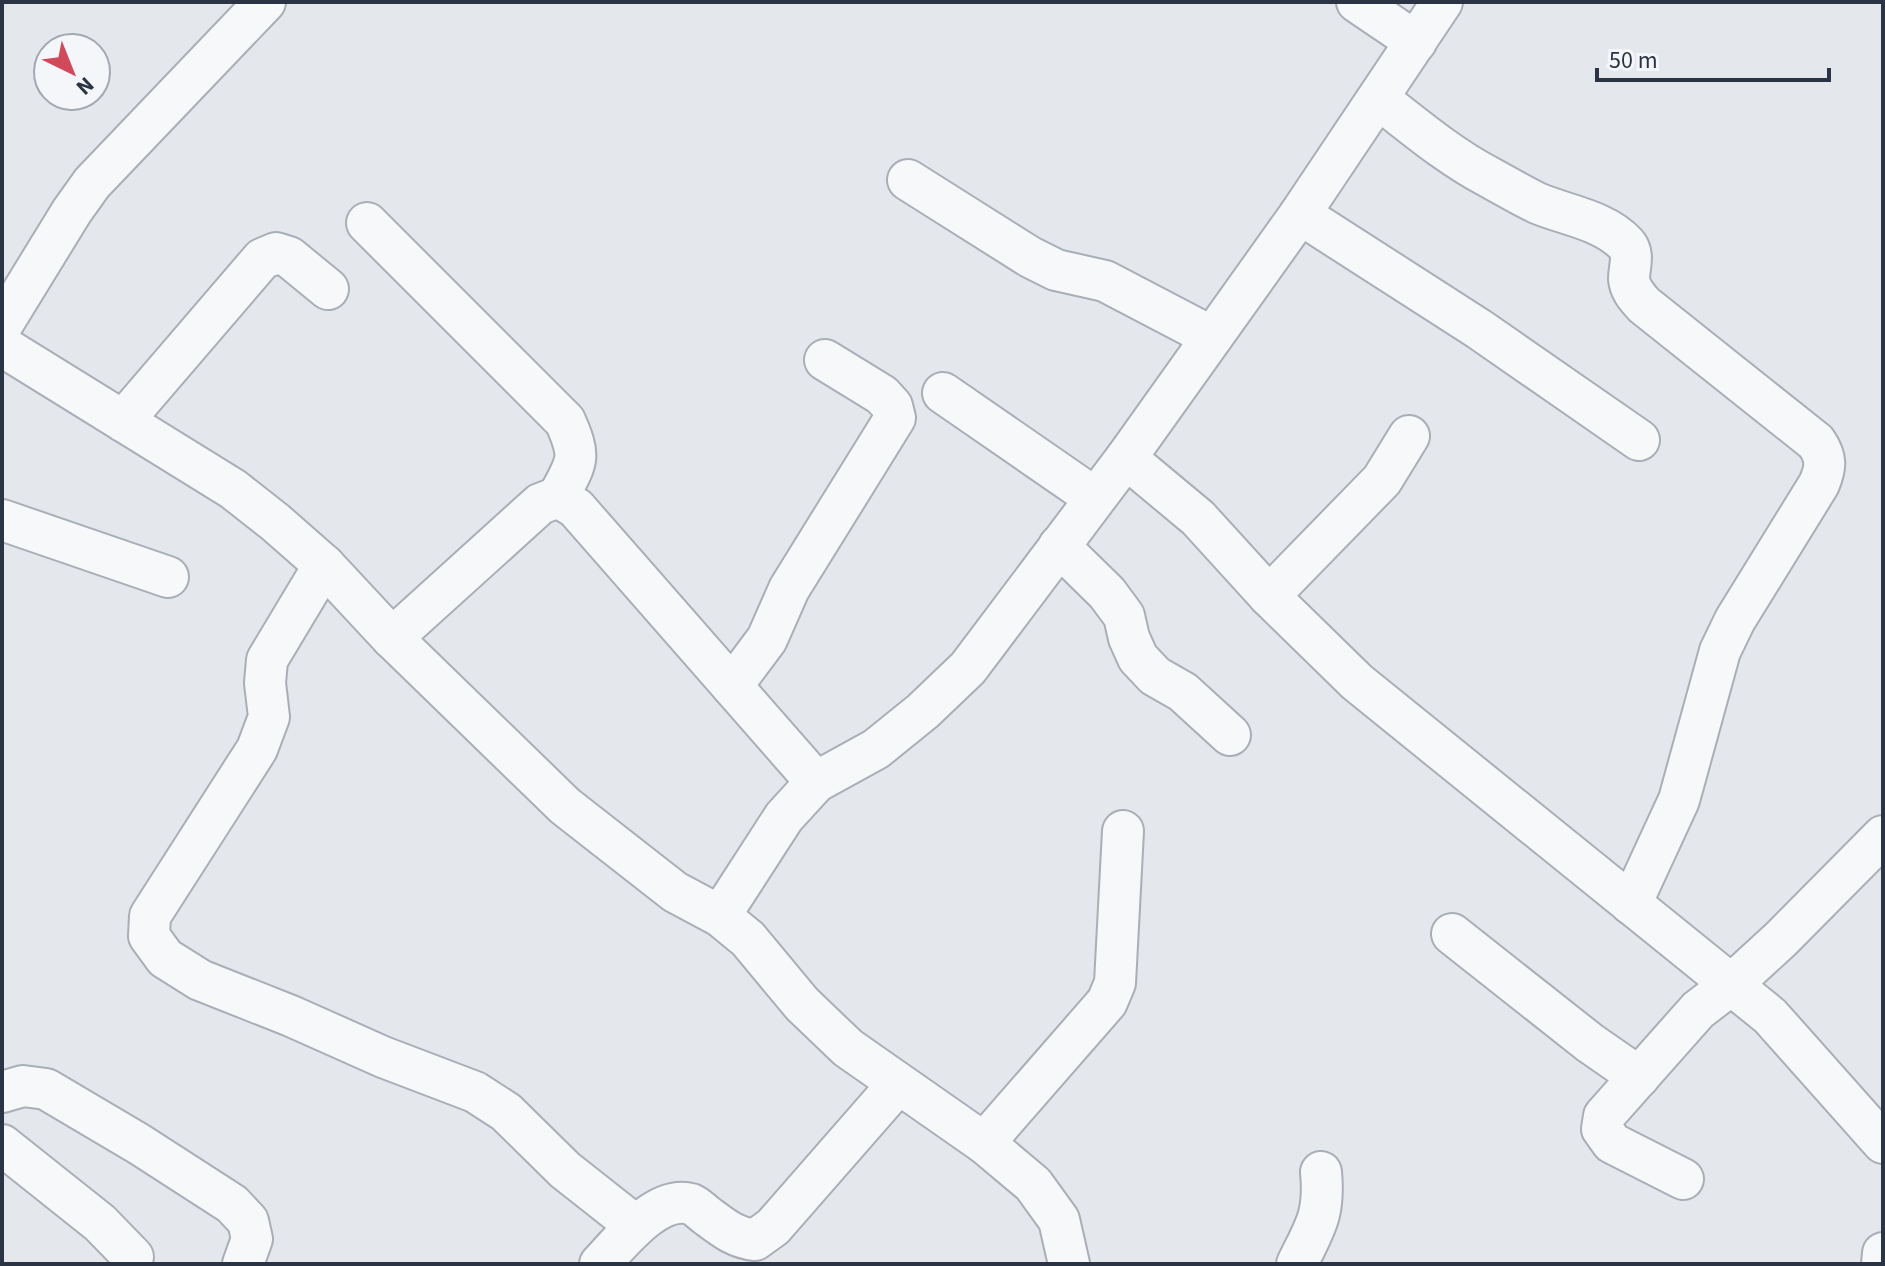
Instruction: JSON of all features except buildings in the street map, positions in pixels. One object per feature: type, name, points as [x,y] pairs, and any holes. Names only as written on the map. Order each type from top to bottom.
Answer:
[{"type":"street","points":[[2,325],[92,183],[265,2]]},
{"type":"street","points":[[1357,2],[1416,42]]},
{"type":"street","points":[[720,916],[784,817],[816,782],[876,749],[923,711],[968,668],[1126,458],[1300,214],[1442,2]]},
{"type":"street","points":[[1379,99],[1433,141],[1487,177],[1538,203],[1590,222],[1615,235],[1628,246],[1631,260],[1629,280],[1633,293],[1644,305],[1816,442],[1824,455],[1826,468],[1819,484],[1735,620],[1720,651],[1679,800],[1631,904]]},
{"type":"street","points":[[908,180],[1030,257],[1056,270],[1105,281],[1212,337]]},
{"type":"street","points":[[1300,214],[1479,329],[1639,440]]},
{"type":"street","points":[[367,223],[565,421],[576,446],[575,465],[558,497],[540,504],[392,638]]},
{"type":"street","points":[[123,421],[262,259],[276,253],[289,257],[328,289]]},
{"type":"street","points":[[2,346],[233,489],[324,565],[392,638],[565,806],[675,892],[720,916],[748,939],[802,1004],[848,1048],[984,1143],[1033,1184],[1059,1220],[1069,1264]]},
{"type":"street","points":[[732,686],[767,639],[789,589],[895,418],[892,406],[882,395],[825,360]]},
{"type":"street","points":[[943,393],[1095,498]]},
{"type":"street","points":[[1269,596],[1382,480],[1409,436]]},
{"type":"street","points":[[1126,458],[1198,518],[1319,648],[1357,682],[1770,1016],[1883,1143]]},
{"type":"street","points":[[558,497],[576,508],[816,782]]},
{"type":"street","points":[[2,520],[168,577]]},
{"type":"street","points":[[1059,546],[1107,593],[1124,616],[1138,658],[1155,676],[1183,692],[1230,735]]},
{"type":"street","points":[[324,565],[267,660],[265,683],[269,717],[257,749],[150,916],[149,936],[165,958],[200,980],[475,1092],[506,1112],[565,1170],[636,1226]]},
{"type":"street","points":[[984,1143],[1107,1002],[1115,983],[1123,831]]},
{"type":"street","points":[[1683,1179],[1612,1143],[1602,1129],[1604,1116],[1698,1010],[1732,984],[1883,836]]},
{"type":"street","points":[[1452,934],[1590,1043],[1639,1077]]},
{"type":"street","points":[[600,1264],[657,1209],[678,1203],[692,1204],[739,1238],[755,1240],[773,1227],[898,1084]]},
{"type":"street","points":[[2,1092],[23,1086],[46,1089],[232,1204],[248,1221],[252,1239],[243,1264]]},
{"type":"street","points":[[2,1145],[100,1223],[133,1257]]},
{"type":"street","points":[[1297,1264],[1318,1220],[1323,1199],[1321,1172]]},
{"type":"street","points":[[1882,1264],[1883,1253]]}]
